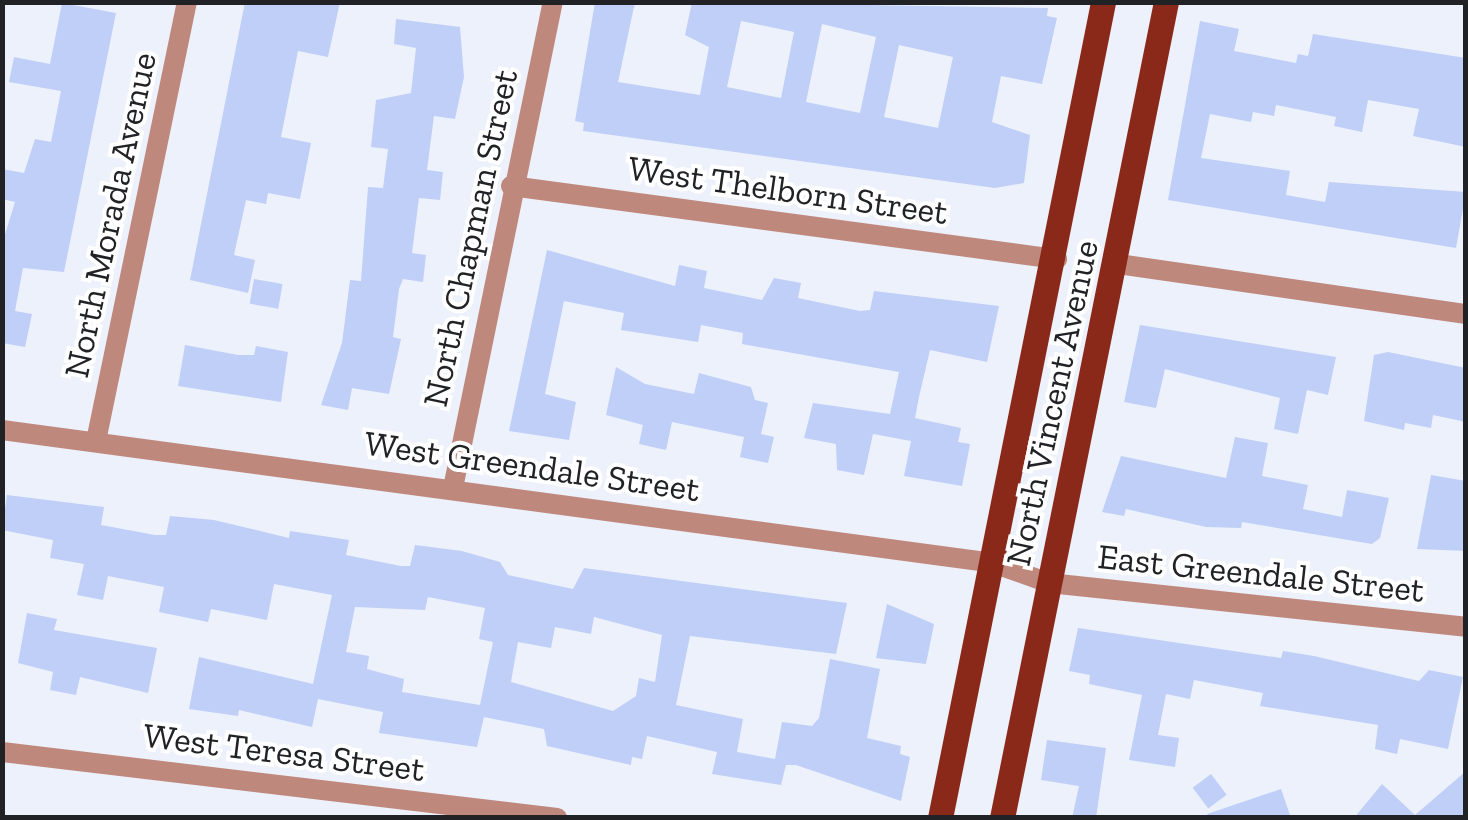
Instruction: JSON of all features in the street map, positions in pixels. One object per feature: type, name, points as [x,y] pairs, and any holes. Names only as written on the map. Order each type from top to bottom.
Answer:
[{"type":"main road","name":"North Vincent Avenue","points":[[940,818],[1057,259],[1103,2]]},
{"type":"main road","name":"North Vincent Avenue","points":[[1002,818],[1118,264],[1166,2]]},
{"type":"street","name":"North Morada Avenue","points":[[96,442],[188,2]]},
{"type":"street","name":"North Chapman Street","points":[[453,488],[511,186],[552,2]]},
{"type":"street","name":"West Thelborn Street","points":[[511,186],[1057,259]]},
{"type":"street","points":[[1118,264],[1466,314]]},
{"type":"street","name":"West Greendale Street","points":[[2,430],[992,563],[1049,583]]},
{"type":"street","name":"East Greendale Street","points":[[1049,583],[1466,627]]},
{"type":"street","name":"West Teresa Street","points":[[2,752],[557,818]]},
{"type":"building","points":[[245,2],[340,2],[328,57],[298,51],[281,137],[311,143],[300,199],[268,193],[266,204],[246,200],[234,255],[255,260],[248,293],[190,280]]},
{"type":"building","points":[[595,2],[635,2],[618,82],[700,95],[709,47],[685,35],[692,2],[1048,8],[1047,16],[1057,18],[1042,84],[1001,76],[992,122],[1030,135],[1024,183],[995,188],[583,131],[584,123],[575,121]],"holes":[[[741,21],[794,32],[781,98],[727,87]],[[822,24],[876,37],[860,113],[806,102]],[[899,45],[953,57],[938,128],[884,117]]]},
{"type":"building","points":[[62,3],[116,13],[64,272],[23,268],[15,311],[32,314],[25,347],[2,343],[2,244],[15,202],[2,199],[2,169],[24,173],[35,139],[51,142],[61,91],[9,82],[14,57],[50,64]]},
{"type":"building","points":[[396,19],[460,27],[464,77],[455,119],[434,116],[427,170],[443,172],[440,200],[419,198],[412,253],[426,255],[423,282],[403,279],[399,289],[393,337],[401,339],[389,394],[352,388],[348,410],[321,405],[342,343],[350,280],[361,281],[368,187],[383,188],[388,149],[371,147],[376,100],[411,93],[416,48],[394,44]]},
{"type":"building","points":[[1200,21],[1239,29],[1234,51],[1296,63],[1298,54],[1308,56],[1313,34],[1466,58],[1466,147],[1413,136],[1419,109],[1368,100],[1362,132],[1334,126],[1336,117],[1276,105],[1274,116],[1253,112],[1251,122],[1210,114],[1201,158],[1290,171],[1286,195],[1325,202],[1329,182],[1466,192],[1456,248],[1168,200]]},
{"type":"building","points":[[547,250],[675,286],[679,265],[707,271],[704,288],[762,300],[774,278],[801,283],[798,298],[860,311],[870,310],[874,291],[999,306],[987,362],[930,350],[919,397],[915,418],[961,428],[958,442],[970,444],[962,486],[904,476],[911,441],[873,434],[864,475],[837,470],[836,444],[804,438],[813,403],[890,414],[899,372],[742,344],[743,333],[701,325],[698,342],[621,330],[624,313],[564,301],[545,394],[576,402],[569,440],[509,431]]},
{"type":"building","points":[[254,279],[283,284],[278,309],[250,304]]},
{"type":"building","points":[[1140,325],[1336,357],[1328,395],[1307,390],[1298,434],[1274,429],[1280,398],[1165,369],[1156,408],[1124,402]]},
{"type":"building","points":[[185,345],[238,355],[254,355],[256,346],[288,352],[281,402],[178,386]]},
{"type":"building","points":[[1388,352],[1466,368],[1466,422],[1433,415],[1431,428],[1405,423],[1404,430],[1364,421],[1374,355]]},
{"type":"building","points":[[616,367],[645,384],[694,394],[699,373],[751,387],[755,400],[768,403],[761,434],[774,437],[768,463],[740,457],[744,437],[672,422],[666,450],[639,444],[643,425],[606,415]]},
{"type":"building","points":[[1235,437],[1268,443],[1262,476],[1308,485],[1303,509],[1342,517],[1347,490],[1389,498],[1380,538],[1372,544],[1242,522],[1241,528],[1206,527],[1126,509],[1124,516],[1102,512],[1121,456],[1226,478]]},
{"type":"building","points":[[1431,475],[1466,481],[1466,551],[1417,549]]},
{"type":"building","points":[[7,495],[104,507],[101,525],[155,535],[166,535],[170,516],[214,520],[289,538],[290,531],[349,540],[346,555],[401,566],[410,566],[415,545],[462,551],[500,562],[508,575],[573,589],[584,568],[847,603],[836,654],[690,636],[676,705],[743,719],[737,752],[775,759],[782,722],[812,726],[819,718],[830,659],[880,669],[867,738],[901,746],[900,754],[910,757],[901,801],[796,765],[786,765],[781,785],[712,774],[717,752],[647,736],[642,759],[632,757],[631,765],[547,746],[544,729],[484,717],[477,747],[379,733],[383,712],[318,699],[312,727],[239,710],[238,716],[189,709],[199,657],[313,684],[332,595],[274,584],[267,620],[211,609],[208,622],[159,612],[164,587],[108,576],[103,600],[77,595],[84,564],[50,558],[53,540],[2,530]],"holes":[[[428,597],[485,608],[479,639],[493,642],[480,705],[402,692],[404,679],[367,669],[369,656],[346,652],[355,607],[425,610]],[[594,617],[662,635],[655,682],[639,678],[636,696],[613,711],[511,682],[518,642],[551,648],[555,627],[591,634]]]},
{"type":"building","points":[[887,604],[934,624],[926,664],[876,658]]},
{"type":"building","points":[[27,613],[57,619],[54,630],[157,648],[148,693],[80,677],[76,695],[50,690],[53,672],[18,663]]},
{"type":"building","points":[[1078,628],[1281,658],[1283,651],[1419,681],[1429,670],[1463,677],[1448,749],[1400,739],[1397,754],[1375,749],[1378,725],[1260,706],[1263,693],[1194,680],[1190,699],[1166,694],[1158,735],[1179,738],[1175,767],[1129,760],[1142,695],[1089,684],[1090,675],[1069,671]]},
{"type":"building","points":[[1047,740],[1106,748],[1096,818],[1072,818],[1079,786],[1041,780]]},
{"type":"building","points":[[1466,771],[1466,818],[1354,818],[1382,784],[1415,815]]},
{"type":"building","points":[[1211,774],[1227,795],[1208,809],[1193,788]]},
{"type":"building","points":[[1281,789],[1291,818],[1208,818],[1207,814]]}]
